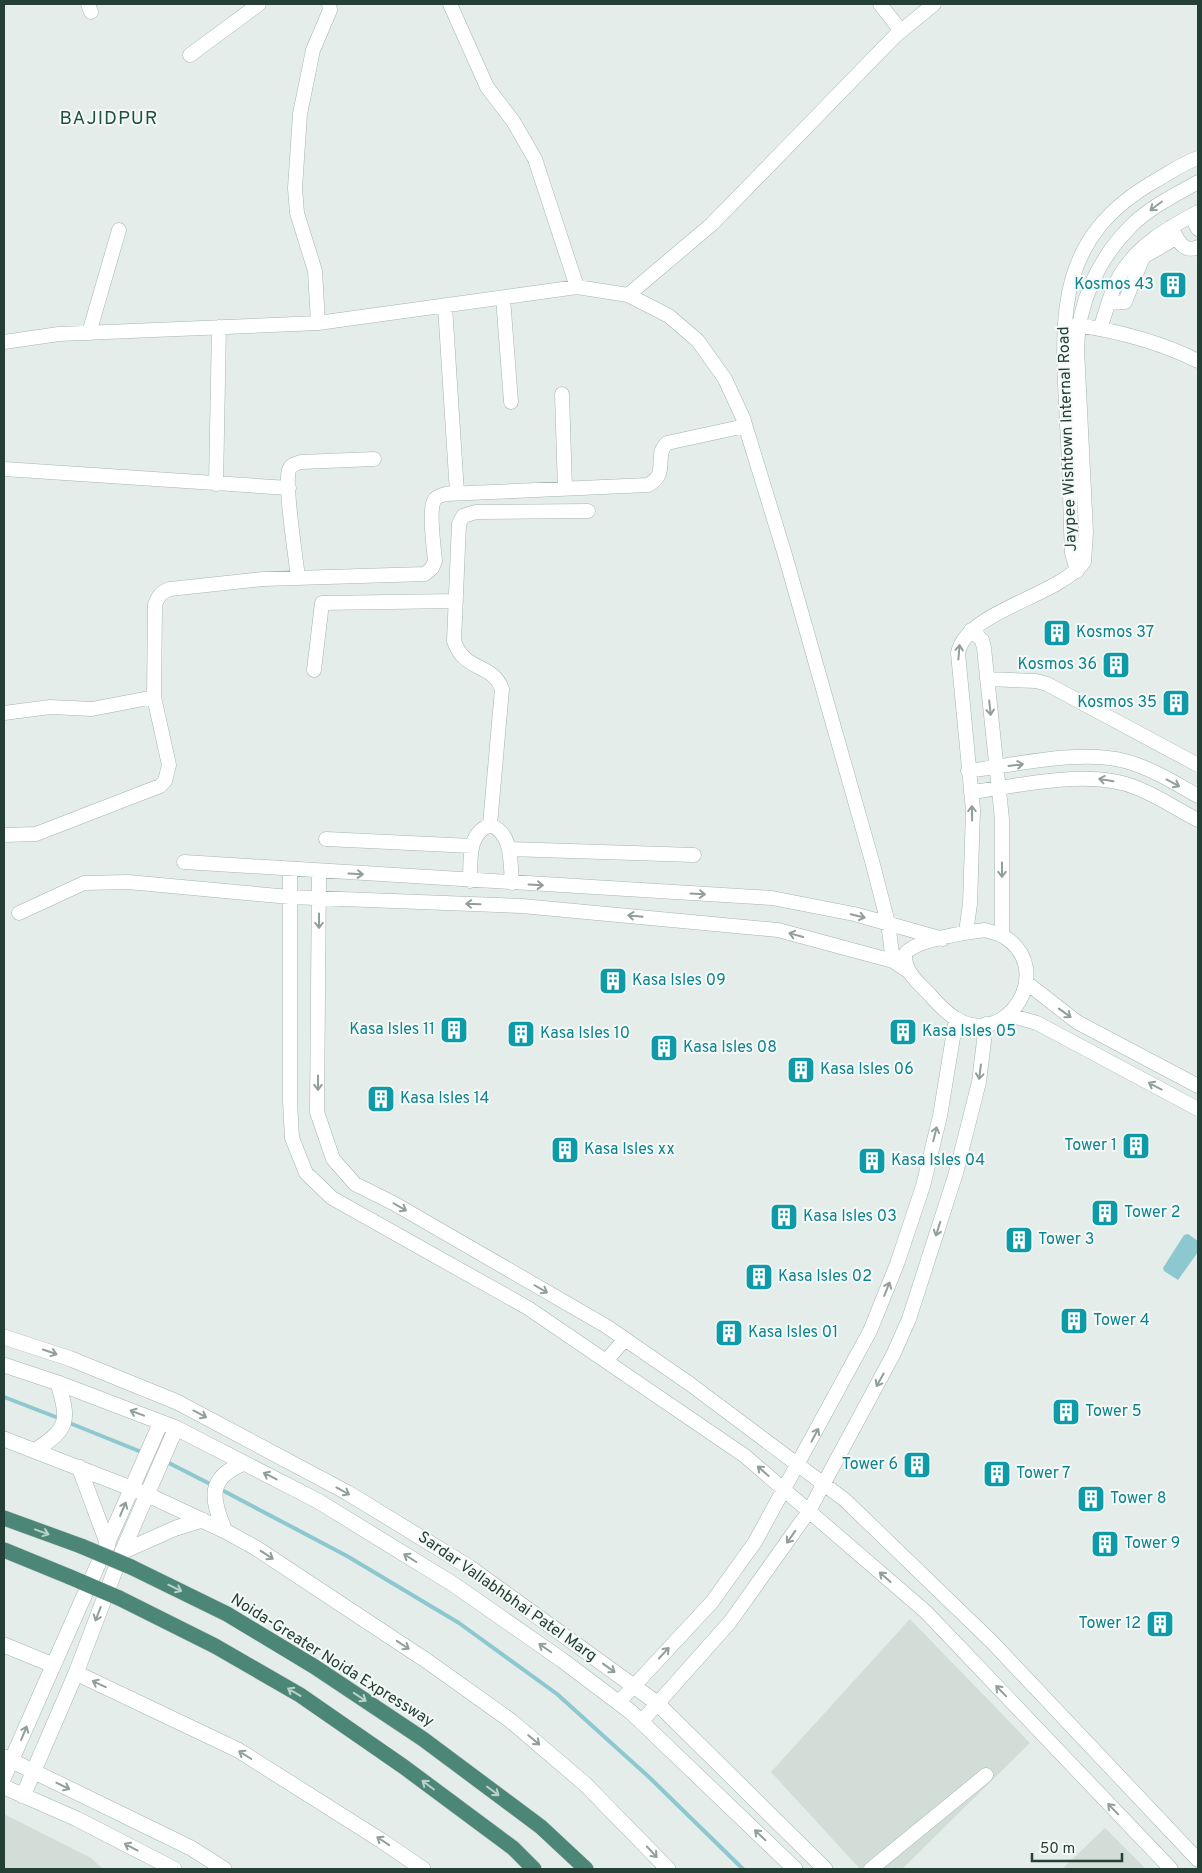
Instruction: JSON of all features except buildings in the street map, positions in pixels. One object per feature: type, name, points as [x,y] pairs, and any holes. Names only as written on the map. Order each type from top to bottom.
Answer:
[{"type":"highway","name":"Noida-Greater Noida Expressway","points":[[4,1518],[81,1546],[131,1567],[227,1614],[338,1682],[423,1739],[541,1827],[586,1869]]},
{"type":"highway","points":[[4,1550],[119,1598],[214,1646],[300,1696],[404,1766],[513,1848],[534,1869]]},
{"type":"street","points":[[190,55],[259,4]]},
{"type":"street","points":[[318,323],[315,271],[297,213],[295,188],[300,114],[314,50],[330,10],[330,4]]},
{"type":"street","points":[[450,4],[487,87],[513,122],[535,159],[577,287]]},
{"type":"street","points":[[880,4],[901,32]]},
{"type":"street","points":[[628,295],[712,224],[802,129],[901,32],[934,4]]},
{"type":"street","name":"Jaypee Wishtown Internal Road","points":[[1077,571],[1072,553],[1063,336],[1069,287],[1078,262],[1090,238],[1111,212],[1137,192],[1198,158]]},
{"type":"street","name":"Jaypee Wishtown Internal Road","points":[[966,932],[970,904],[973,810],[958,653],[960,643],[971,630],[992,616],[1077,571],[1085,557],[1086,532],[1077,325],[1085,295],[1110,252],[1131,226],[1161,202],[1198,182]]},
{"type":"street","points":[[1100,328],[1118,278],[1128,262],[1140,249],[1171,227],[1195,214],[1198,229]]},
{"type":"street","points":[[1171,227],[1183,247],[1187,249],[1198,247]]},
{"type":"street","points":[[89,333],[119,230]]},
{"type":"street","points":[[1109,303],[1125,302],[1143,257],[1168,242]]},
{"type":"street","points":[[4,342],[59,334],[318,323],[577,287],[628,295],[669,316],[698,341],[725,379],[745,426],[790,574],[888,923],[893,960]]},
{"type":"street","points":[[503,298],[511,402]]},
{"type":"street","points":[[445,306],[458,493]]},
{"type":"street","points":[[1077,325],[1100,328],[1184,354],[1198,361]]},
{"type":"street","points":[[216,484],[219,327]]},
{"type":"street","points":[[562,394],[565,489]]},
{"type":"street","points":[[4,835],[36,834],[160,786],[165,781],[169,765],[154,697],[156,605],[158,597],[163,591],[263,579],[425,574],[432,568],[435,561],[433,501],[438,496],[458,493],[648,484],[656,481],[660,474],[662,453],[666,443],[745,426]]},
{"type":"street","points":[[298,578],[288,475],[292,464],[374,459]]},
{"type":"street","points":[[4,469],[289,488]]},
{"type":"street","points":[[490,825],[502,689],[499,680],[460,656],[454,641],[460,524],[463,516],[476,512],[588,511]]},
{"type":"street","points":[[314,670],[322,603],[456,602]]},
{"type":"street","points":[[971,630],[982,640],[997,768],[1002,818],[1002,936]]},
{"type":"street","points":[[987,679],[1047,684],[1198,765]]},
{"type":"street","points":[[4,713],[50,707],[92,709],[154,697]]},
{"type":"street","points":[[968,772],[1088,756],[1115,760],[1154,772],[1198,796]]},
{"type":"street","points":[[970,792],[1085,778],[1105,779],[1137,787],[1198,820]]},
{"type":"street","points":[[470,881],[472,846],[476,834],[482,828],[490,825],[499,828],[504,834],[509,849],[512,883]]},
{"type":"street","points":[[326,839],[472,846]]},
{"type":"street","points":[[509,849],[694,855]]},
{"type":"street","points":[[184,862],[319,872],[772,898],[888,923],[943,939]]},
{"type":"street","points":[[290,870],[292,1138],[306,1173],[332,1198],[528,1308],[745,1456],[926,1612],[1171,1869]]},
{"type":"street","points":[[319,872],[318,1112],[333,1159],[355,1184],[403,1209],[625,1339],[690,1384],[845,1500],[992,1642],[1198,1860]]},
{"type":"street","points":[[19,913],[84,883],[128,882],[290,897],[522,906],[778,930],[893,960],[908,971],[941,1007],[956,1019],[973,1025],[986,1024],[1009,1015],[1021,1001],[1026,983],[1025,965],[1017,948],[1002,936],[985,930],[966,932],[908,949],[905,962],[908,971]]},
{"type":"street","points":[[1026,983],[1077,1022],[1198,1086]]},
{"type":"street","points":[[1009,1015],[1038,1023],[1198,1109]]},
{"type":"street","points":[[619,1702],[712,1602],[756,1542],[799,1466],[870,1331],[897,1264],[923,1186],[940,1116],[956,1019]]},
{"type":"street","points":[[642,1721],[730,1622],[808,1511],[893,1355],[909,1319],[971,1119],[979,1082],[986,1024]]},
{"type":"street","name":"Sardar Vallabhbhai Patel Marg","points":[[4,1337],[71,1359],[177,1402],[348,1493],[469,1567],[657,1703],[825,1869]]},
{"type":"street","points":[[606,1361],[625,1339]]},
{"type":"street","name":"Sardar Vallabhbhai Patel Marg","points":[[4,1365],[58,1383],[176,1428],[318,1501],[453,1584],[619,1702],[642,1721],[795,1869]]},
{"type":"street","points":[[36,1450],[54,1438],[64,1426],[65,1407],[58,1383]]},
{"type":"street","points":[[23,1796],[76,1673],[122,1552],[161,1422]]},
{"type":"street","points":[[4,1777],[7,1759],[108,1545],[176,1428]]},
{"type":"street","points":[[4,1439],[139,1491],[225,1531],[256,1548],[340,1603],[511,1721],[585,1784],[668,1869]]},
{"type":"street","points":[[225,1531],[215,1507],[214,1490],[222,1474],[244,1463]]},
{"type":"street","points":[[79,1467],[108,1545]]},
{"type":"street","points":[[122,1552],[176,1528],[202,1520]]},
{"type":"street","points":[[4,1645],[53,1665]]},
{"type":"street","points":[[76,1673],[238,1750],[423,1869]]},
{"type":"street","points":[[7,1759],[190,1848],[224,1869]]},
{"type":"street","points":[[871,1869],[986,1774]]},
{"type":"street","points":[[4,1786],[78,1819],[174,1869]]},
{"type":"shaded area","points":[[910,1619],[1030,1743],[902,1869],[860,1869],[771,1772]]},
{"type":"shaded area","points":[[4,1814],[91,1858],[103,1869],[4,1869]]},
{"type":"shaded area","points":[[1105,1828],[1146,1869],[1062,1869]]},
{"type":"water","points":[[1188,1234],[1198,1241],[1198,1252],[1178,1280],[1164,1271],[1163,1268],[1184,1235]]},
{"type":"waterway","points":[[4,1397],[61,1419]]},
{"type":"waterway","points":[[67,1422],[144,1453]]},
{"type":"waterway","points":[[165,1461],[214,1486]]},
{"type":"waterway","points":[[220,1489],[347,1556],[459,1623],[557,1694],[650,1778],[743,1869]]},
{"type":"place","name":"Kosmos 43","points":[[1173,285]]},
{"type":"place","name":"Kosmos 37","points":[[1057,633]]},
{"type":"place","name":"Kosmos 36","points":[[1116,665]]},
{"type":"place","name":"Kosmos 35","points":[[1176,703]]},
{"type":"place","name":"Kasa Isles 09","points":[[613,981]]},
{"type":"place","name":"Kasa Isles 11","points":[[454,1030]]},
{"type":"place","name":"Kasa Isles 05","points":[[903,1032]]},
{"type":"place","name":"Kasa Isles 10","points":[[521,1034]]},
{"type":"place","name":"Kasa Isles 08","points":[[664,1048]]},
{"type":"place","name":"Kasa Isles 06","points":[[801,1070]]},
{"type":"place","name":"Kasa Isles 14","points":[[381,1099]]},
{"type":"place","name":"Tower 1","points":[[1136,1146]]},
{"type":"place","name":"Kasa Isles xx","points":[[565,1150]]},
{"type":"place","name":"Kasa Isles 04","points":[[872,1161]]},
{"type":"place","name":"Tower 2","points":[[1105,1213]]},
{"type":"place","name":"Kasa Isles 03","points":[[784,1217]]},
{"type":"place","name":"Tower 3","points":[[1019,1240]]},
{"type":"place","name":"Kasa Isles 02","points":[[759,1277]]},
{"type":"place","name":"Tower 4","points":[[1074,1321]]},
{"type":"place","name":"Kasa Isles 01","points":[[729,1333]]},
{"type":"place","name":"Tower 5","points":[[1066,1412]]},
{"type":"place","name":"Tower 6","points":[[917,1465]]},
{"type":"place","name":"Tower 7","points":[[997,1474]]},
{"type":"place","name":"Tower 8","points":[[1091,1499]]},
{"type":"place","name":"Tower 9","points":[[1105,1544]]},
{"type":"place","name":"Tower 12","points":[[1160,1624]]},
{"type":"district","name":"BAJIDPUR","points":[[109,119]]}]
